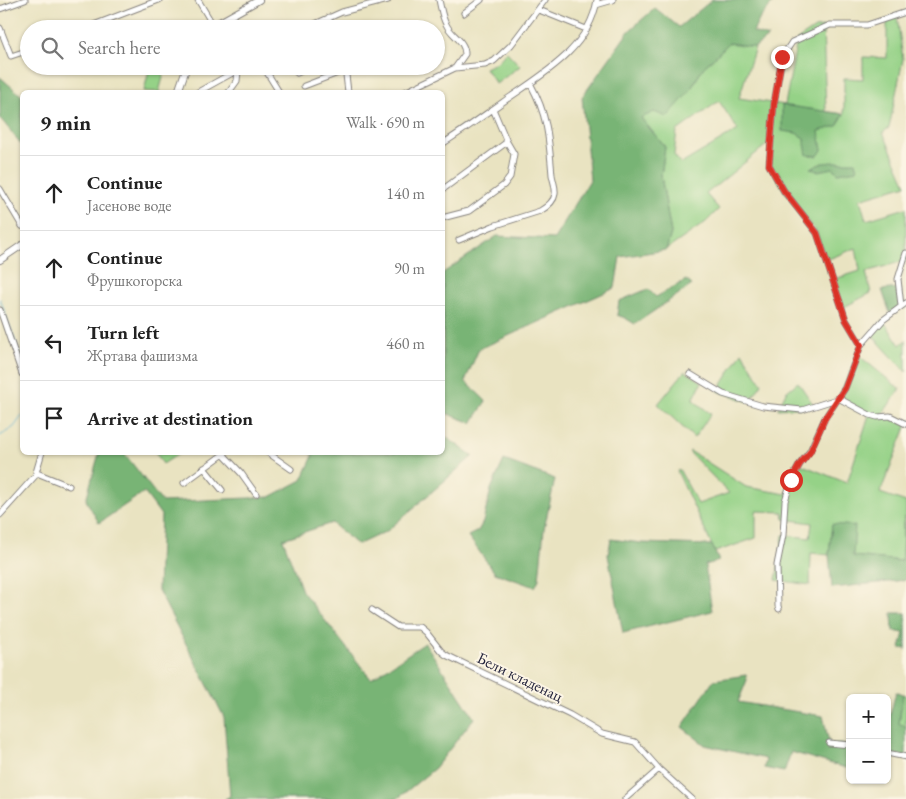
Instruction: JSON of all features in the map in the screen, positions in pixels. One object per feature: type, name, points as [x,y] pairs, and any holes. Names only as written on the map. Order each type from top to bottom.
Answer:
[{"type":"main road","points":[[223,20],[259,0]]},
{"type":"main road","points":[[179,90],[184,75]]},
{"type":"main road","points":[[0,260],[20,246]]},
{"type":"street","points":[[0,9],[25,0]]},
{"type":"street","points":[[107,20],[159,0]]},
{"type":"street","points":[[198,0],[207,20]]},
{"type":"street","points":[[323,20],[388,0]]},
{"type":"street","points":[[439,0],[444,20]]},
{"type":"street","points":[[464,13],[481,0]]},
{"type":"street","points":[[445,73],[455,68],[484,65],[494,61],[511,45],[545,0]]},
{"type":"street","points":[[445,142],[531,85],[573,48],[592,17],[596,2],[614,0]]},
{"type":"street","points":[[538,10],[586,29]]},
{"type":"street","points":[[861,345],[846,320],[817,233],[784,191],[769,165],[774,104],[782,57],[792,42],[830,26],[867,25],[906,12]]},
{"type":"street","points":[[445,24],[459,38],[466,52],[455,68]]},
{"type":"street","points":[[0,28],[11,56],[20,53]]},
{"type":"street","points":[[202,90],[230,75]]},
{"type":"street","points":[[230,90],[237,81],[238,75]]},
{"type":"street","points":[[269,75],[278,90]]},
{"type":"street","points":[[304,86],[330,75]]},
{"type":"street","points":[[347,75],[348,90]]},
{"type":"street","points":[[409,90],[440,75]]},
{"type":"street","points":[[459,240],[493,226],[540,211],[546,208],[554,198],[556,192],[548,127],[531,85]]},
{"type":"street","points":[[445,217],[469,211],[508,181],[514,154],[493,109]]},
{"type":"street","points":[[445,188],[507,142]]},
{"type":"street","points":[[0,189],[20,223]]},
{"type":"street","points":[[780,609],[778,606],[776,571],[783,535],[786,494],[795,471],[810,452],[825,418],[845,388],[861,345],[883,320],[904,304],[898,279],[906,253]]},
{"type":"street","points":[[0,310],[20,368]]},
{"type":"street","points":[[690,374],[723,394],[763,406],[802,410],[838,398],[870,415],[877,417],[890,416],[906,424]]},
{"type":"street","points":[[0,515],[37,473],[41,455]]},
{"type":"street","points":[[184,483],[221,455]]},
{"type":"street","points":[[226,455],[256,494]]},
{"type":"street","points":[[271,455],[291,469]]},
{"type":"street","points":[[204,468],[222,490]]},
{"type":"street","points":[[37,473],[69,486]]},
{"type":"street","name":"Бели кладенац","points":[[372,610],[398,627],[420,627],[446,655],[570,715],[602,734],[635,742],[659,769],[692,799]]},
{"type":"street","points":[[829,744],[846,746]]},
{"type":"street","points":[[891,754],[906,757]]},
{"type":"street","points":[[624,799],[659,769]]},
{"type":"green space","points":[[712,0],[775,0],[760,18],[753,32],[768,37],[755,47],[729,43],[703,68],[689,92],[667,117],[654,112],[641,118],[665,147],[661,176],[671,233],[666,250],[620,257],[615,288],[479,349],[465,381],[486,401],[472,423],[445,413],[445,272],[497,236],[554,239],[590,180],[582,97],[629,31],[655,8],[679,27]]},
{"type":"green space","points":[[897,16],[903,59],[889,128],[883,132],[906,185],[860,199],[866,220],[906,208],[906,263],[903,261],[866,272],[871,293],[842,308],[832,280],[860,271],[856,248],[826,260],[817,233],[784,191],[769,165],[770,142],[706,194],[719,209],[706,222],[666,250],[671,233],[661,176],[665,147],[641,118],[689,92],[703,68],[729,43],[755,47],[739,98],[785,105],[797,40],[815,28],[823,27],[826,112],[844,114],[844,78],[863,79],[863,57],[887,58],[887,21]],"holes":[[[719,101],[738,130],[681,164],[674,155],[677,131]]]},
{"type":"green space","points":[[507,52],[520,66],[496,84],[485,68],[496,63]]},
{"type":"green space","points":[[148,75],[164,75],[160,90],[144,90]]},
{"type":"green space","points":[[0,77],[20,94],[20,143],[0,118]]},
{"type":"green space","points":[[782,105],[844,114],[837,126],[819,131],[822,150],[818,156],[807,155],[804,138],[796,133],[782,131]]},
{"type":"green space","points":[[855,162],[857,170],[838,173],[833,168],[818,171],[810,168],[823,163]]},
{"type":"green space","points":[[686,280],[692,285],[635,324],[617,315],[619,301],[648,289],[656,297]]},
{"type":"green space","points":[[899,288],[901,306],[890,313],[882,290]]},
{"type":"green space","points":[[883,320],[900,345],[906,340],[906,372],[871,334]]},
{"type":"green space","points":[[742,352],[762,384],[749,402],[718,391]]},
{"type":"green space","points":[[858,355],[900,389],[881,416],[890,416],[906,424],[906,427],[880,493],[906,502],[906,515],[903,523],[902,561],[853,556],[832,525],[829,555],[811,553],[810,585],[776,580],[783,535],[810,538],[812,523],[784,519],[783,512],[756,511],[756,538],[715,552],[677,471],[679,469],[698,504],[729,493],[689,452],[746,487],[786,494],[800,464],[847,483],[869,415],[838,398]]},
{"type":"green space","points":[[685,371],[702,382],[693,400],[711,414],[694,438],[658,404]]},
{"type":"green space","points":[[798,382],[815,407],[778,409],[786,392]]},
{"type":"green space","points":[[445,436],[473,456],[387,531],[357,545],[332,523],[283,539],[302,591],[371,679],[425,643],[474,718],[435,768],[397,799],[225,799],[230,796],[224,717],[158,590],[161,515],[144,492],[99,523],[86,500],[98,455],[126,455],[162,502],[270,497],[302,480],[313,456],[445,455]]},
{"type":"green space","points":[[157,455],[177,455],[163,464]]},
{"type":"green space","points":[[504,460],[555,479],[544,529],[539,579],[535,587],[495,573],[468,536],[478,531],[483,522],[491,489]]},
{"type":"green space","points":[[905,516],[906,580],[832,588],[829,555],[832,524],[855,526],[853,556],[902,561],[903,523]]},
{"type":"green space","points":[[611,539],[641,543],[712,545],[719,561],[705,565],[712,611],[623,633],[608,555]]},
{"type":"green space","points":[[892,613],[906,613],[906,649],[900,648],[904,633],[893,631]]},
{"type":"green space","points":[[746,675],[747,680],[738,702],[823,716],[829,743],[846,745],[846,768],[791,752],[784,772],[764,768],[766,759],[705,745],[682,727],[714,680]]},
{"type":"green space","points":[[896,692],[903,694],[899,724],[906,726],[906,757],[891,754],[891,711]]},
{"type":"green space","points":[[903,694],[906,695],[906,726],[899,724]]},
{"type":"waterway","points":[[0,299],[20,354]]},
{"type":"waterway","points":[[0,436],[14,427],[20,419]]},
{"type":"route","points":[[782,57],[774,104],[769,165],[784,191],[804,214],[817,233],[846,320],[861,345],[845,388],[825,418],[810,452],[795,471],[791,480]]}]
